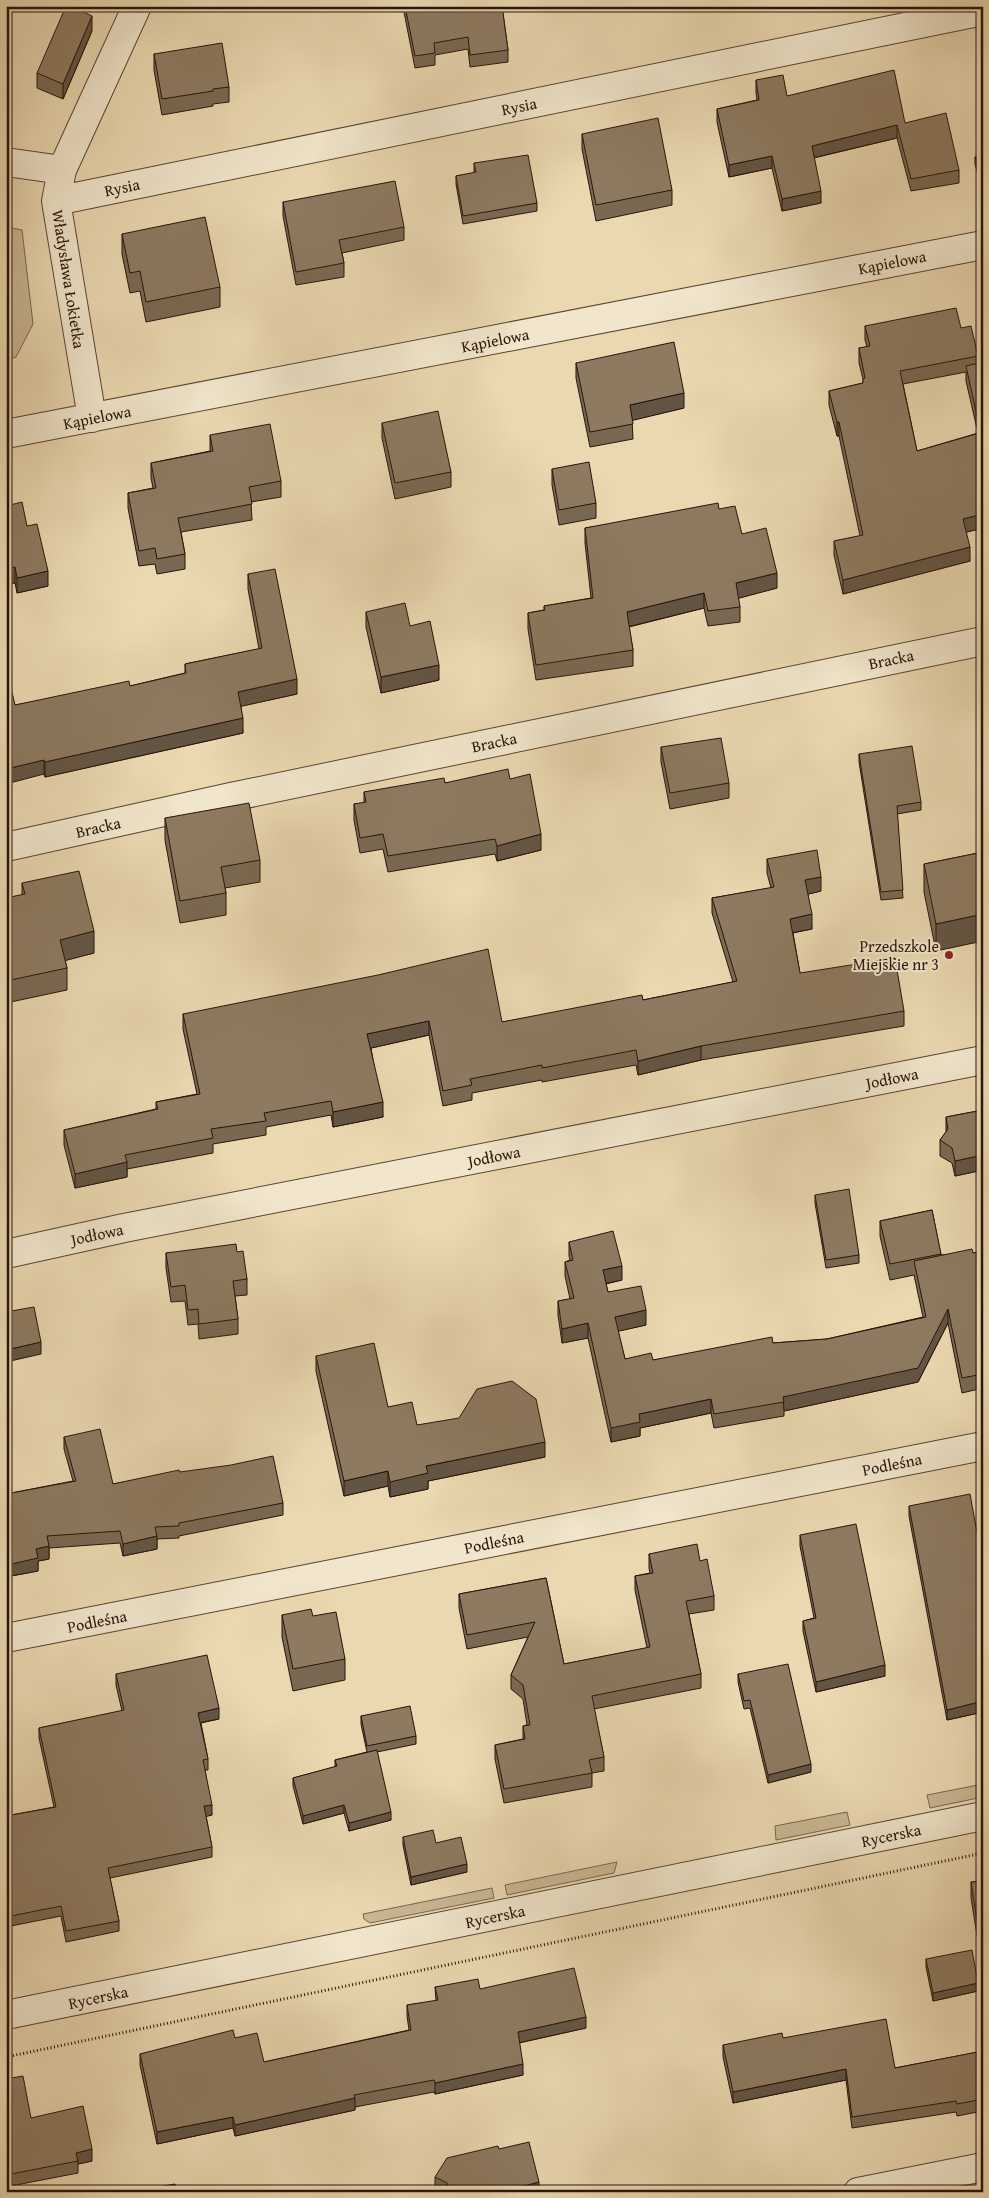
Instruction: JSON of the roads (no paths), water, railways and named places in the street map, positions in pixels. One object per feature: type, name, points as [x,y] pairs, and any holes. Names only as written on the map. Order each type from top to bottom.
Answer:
[{"type":"street","name":"Władysława Łokietka","points":[[92,418],[56,200],[62,170],[137,6]]},
{"type":"street","name":"Rysia","points":[[56,200],[983,12]]},
{"type":"street","points":[[6,162],[62,170]]},
{"type":"street","name":"Kąpielowa","points":[[6,434],[983,245]]},
{"type":"street","name":"Bracka","points":[[6,847],[250,793],[983,641]]},
{"type":"street","name":"Jodłowa","points":[[6,1254],[124,1228],[983,1060]]},
{"type":"street","name":"Podleśna","points":[[6,1638],[983,1446]]},
{"type":"street","name":"Rycerska","points":[[6,2015],[983,1816]]},
{"type":"street","points":[[858,2192],[983,2167]]},
{"type":"place","name":"Przedszkole Miejskie nr 3","points":[[949,955]]}]
